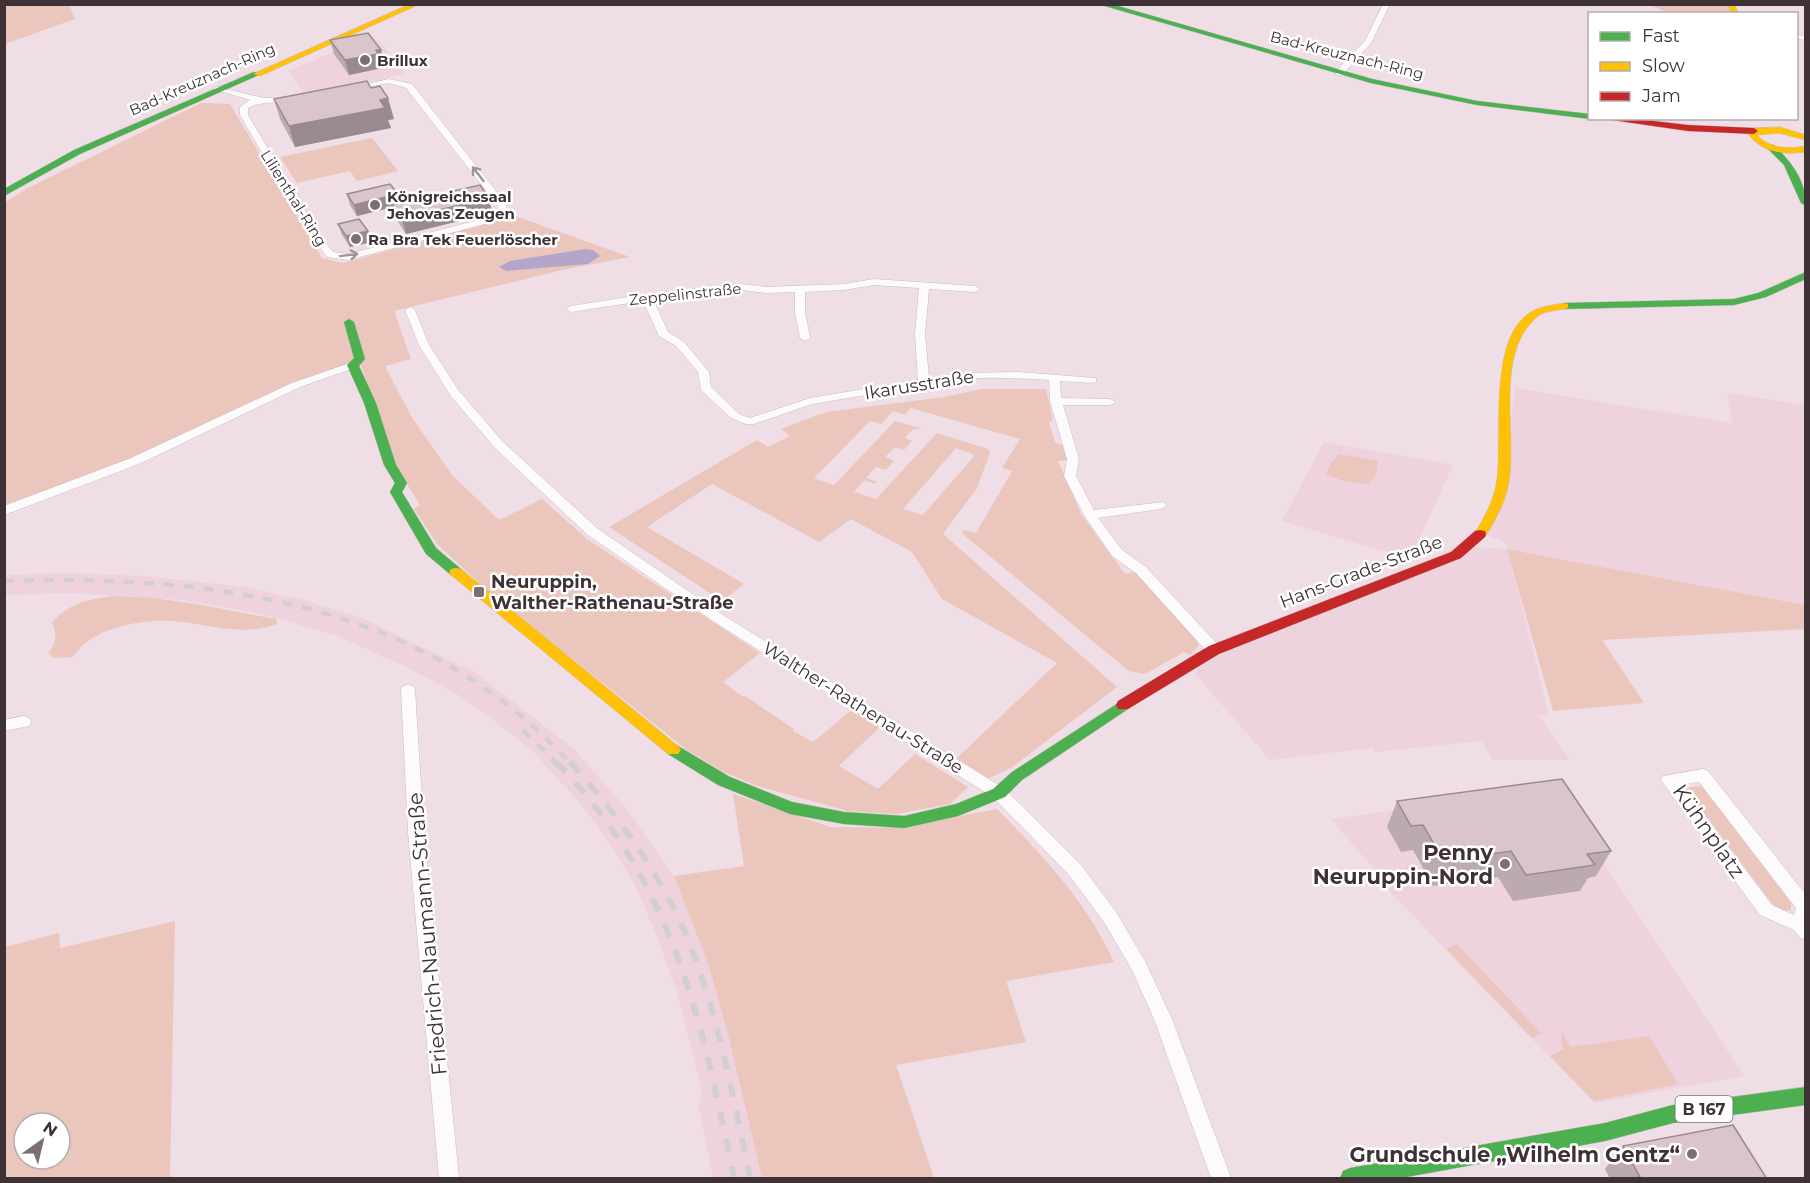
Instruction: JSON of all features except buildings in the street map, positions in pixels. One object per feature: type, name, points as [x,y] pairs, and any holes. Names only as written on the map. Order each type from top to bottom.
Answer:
[{"type":"main road","name":"Bad-Kreuznach-Ring","points":[[4,193],[77,152],[417,4]]},
{"type":"main road","name":"Bad-Kreuznach-Ring","points":[[1101,4],[1339,73],[1477,103],[1588,117]]},
{"type":"main road","points":[[1619,120],[1688,128],[1761,130],[1803,141]]},
{"type":"main road","points":[[1781,120],[1785,128],[1803,141]]},
{"type":"main road","points":[[1761,130],[1771,147],[1782,156],[1795,174],[1806,203]]},
{"type":"main road","points":[[1771,147],[1803,141]]},
{"type":"main road","points":[[1795,174],[1796,154],[1803,141]]},
{"type":"main road","name":"Hans-Grade-Straße","points":[[353,365],[370,403],[390,465],[401,483],[396,492],[430,551],[679,755],[724,781],[790,808],[844,818],[904,822],[958,810],[999,793],[1026,769],[1141,693],[1214,650],[1456,555],[1485,528],[1493,516],[1506,451],[1506,373],[1509,356],[1521,328],[1536,312],[1563,307],[1617,303],[1693,305],[1735,302],[1761,297],[1806,275]]},
{"type":"main road","points":[[349,322],[360,359],[353,365]]},
{"type":"main road","name":"B 167","points":[[1350,1179],[1605,1132],[1673,1114],[1806,1095]]},
{"type":"street","points":[[1339,73],[1362,53],[1374,35],[1388,4]]},
{"type":"street","name":"Lilienthal-Ring","points":[[256,100],[244,107],[244,115],[313,232],[330,255],[348,257],[493,219],[502,214],[502,206],[409,86],[387,90],[365,86],[348,89]]},
{"type":"street","points":[[218,89],[256,100],[274,102],[308,96]]},
{"type":"street","name":"Zeppelinstraße","points":[[571,309],[734,287],[765,290],[844,287],[874,282],[975,288]]},
{"type":"street","points":[[924,384],[919,345],[920,310],[925,285]]},
{"type":"street","points":[[800,288],[800,312],[805,338]]},
{"type":"street","name":"Ikarusstraße","points":[[647,297],[663,334],[680,344],[703,372],[705,388],[735,416],[750,422],[810,401],[984,374],[1092,380]]},
{"type":"street","name":"Walther-Rathenau-Straße","points":[[410,310],[424,345],[454,393],[499,445],[593,532],[722,620],[999,793],[1075,870],[1110,917],[1139,966],[1162,1019],[1221,1179]]},
{"type":"street","points":[[4,511],[135,461],[296,385],[353,365]]},
{"type":"street","points":[[1053,378],[1056,401],[1073,459],[1070,476],[1090,514],[1117,553],[1141,570],[1214,650]]},
{"type":"street","points":[[1056,401],[1110,402]]},
{"type":"street","points":[[1090,514],[1160,505]]},
{"type":"street","name":"Friedrich-Naumann-Straße","points":[[408,690],[416,832],[449,1179]]},
{"type":"street","points":[[4,726],[24,722]]},
{"type":"street","name":"Kühnplatz","points":[[1703,775],[1805,907],[1803,929],[1766,910],[1669,780],[1703,775]]},
{"type":"shaded area","points":[[4,5],[69,5],[75,19],[5,44]]},
{"type":"shaded area","points":[[1649,5],[1727,5],[1730,12],[1666,12]]},
{"type":"shaded area","points":[[379,40],[405,74],[305,94],[288,71],[347,46]]},
{"type":"shaded area","points":[[201,103],[230,104],[322,258],[343,263],[515,216],[630,257],[562,270],[394,311],[411,359],[385,366],[411,416],[452,475],[499,520],[542,499],[587,539],[760,653],[723,682],[794,729],[793,731],[813,742],[854,708],[882,725],[839,766],[878,789],[915,754],[968,787],[950,804],[896,814],[848,811],[757,786],[722,771],[687,750],[498,600],[438,545],[414,509],[420,505],[395,465],[361,365],[353,359],[347,365],[118,466],[5,505],[4,203],[26,189]]},
{"type":"shaded area","points":[[372,138],[398,171],[357,181],[350,171],[297,183],[280,157]]},
{"type":"shaded area","points":[[585,249],[593,250],[600,256],[588,264],[506,271],[499,267],[510,261]]},
{"type":"shaded area","points":[[1515,388],[1732,423],[1727,393],[1805,405],[1806,556],[1803,556],[1805,605],[1508,549],[1549,716],[1538,715],[1570,760],[1493,760],[1481,741],[1375,752],[1373,748],[1270,760],[1195,674],[1202,665],[1222,654],[1477,547],[1507,549],[1505,542],[1480,533],[1498,517]]},
{"type":"shaded area","points":[[981,389],[1046,389],[1053,420],[1049,422],[1055,443],[1063,445],[1067,460],[1058,461],[1081,514],[1125,574],[1136,571],[1194,636],[1199,645],[1190,655],[1184,652],[1145,674],[1129,671],[964,535],[962,530],[976,533],[1012,471],[1002,468],[1020,439],[911,408],[905,415],[893,411],[881,424],[870,421],[814,478],[834,485],[895,421],[922,429],[913,429],[905,438],[912,441],[904,450],[895,447],[885,457],[894,461],[886,470],[876,467],[866,478],[877,482],[875,484],[864,480],[854,492],[876,499],[937,433],[988,449],[990,453],[977,488],[943,534],[1117,687],[1011,768],[987,779],[957,758],[1057,663],[942,599],[912,552],[851,519],[819,542],[712,484],[647,527],[744,584],[722,601],[609,527],[757,440],[768,447],[790,436],[781,429],[826,412],[945,397]],"holes":[[[956,448],[975,455],[923,515],[903,509]]]},
{"type":"shaded area","points":[[1324,442],[1453,465],[1410,559],[1282,521]]},
{"type":"shaded area","points":[[1339,454],[1378,461],[1376,475],[1368,484],[1347,482],[1326,475],[1331,463]]},
{"type":"shaded area","points":[[1507,549],[1805,605],[1805,629],[1602,640],[1644,703],[1553,711]]},
{"type":"shaded area","points":[[65,573],[146,576],[244,587],[304,600],[364,619],[476,673],[573,748],[626,808],[674,876],[709,966],[728,1034],[762,1178],[713,1178],[699,1108],[702,1090],[677,992],[658,939],[635,885],[611,846],[584,808],[533,751],[454,692],[338,636],[266,615],[183,600],[69,593],[5,595],[4,575]]},
{"type":"shaded area","points":[[113,596],[153,598],[196,604],[276,619],[277,624],[265,628],[242,630],[171,621],[146,622],[121,626],[98,635],[72,657],[54,658],[48,653],[55,638],[52,622],[59,615],[80,603]]},
{"type":"shaded area","points":[[1702,786],[1791,903],[1791,910],[1784,911],[1774,906],[1685,788]]},
{"type":"shaded area","points":[[1554,788],[1744,1076],[1594,1103],[1390,892],[1386,883],[1331,819]]},
{"type":"shaded area","points":[[733,794],[830,827],[895,828],[997,809],[1062,880],[1091,919],[1103,940],[1114,962],[1006,981],[1026,1042],[896,1065],[934,1178],[762,1178],[728,1034],[709,966],[674,876],[744,866]]},
{"type":"shaded area","points":[[175,921],[170,1178],[5,1178],[5,947],[59,933],[60,948]]},
{"type":"shaded area","points":[[1457,944],[1541,1033],[1532,1038],[1446,949]]},
{"type":"shaded area","points":[[1562,1033],[1571,1047],[1649,1036],[1678,1084],[1594,1101],[1550,1056],[1564,1049],[1561,1045]]},
{"type":"railway","points":[[4,581],[82,580],[159,584],[235,593],[310,609],[382,633],[450,666],[513,709],[571,764]]},
{"type":"railway","points":[[523,730],[557,764]]},
{"type":"railway","points":[[556,762],[596,808],[629,856],[655,905],[677,955],[709,1063],[734,1178]]},
{"type":"railway","points":[[570,762],[605,803],[651,868],[688,940],[717,1028],[750,1178]]},
{"type":"traffic: fast","points":[[1101,4],[1371,81],[1477,103],[1588,117]]},
{"type":"traffic: fast","points":[[4,193],[77,152],[257,74]]},
{"type":"traffic: fast","points":[[1771,147],[1788,164],[1806,203]]},
{"type":"traffic: fast","points":[[1564,306],[1734,302],[1762,295],[1806,275]]},
{"type":"traffic: fast","points":[[349,322],[360,359],[353,365],[370,403],[390,465],[401,483],[396,492],[431,551],[456,572]]},
{"type":"traffic: fast","points":[[673,750],[724,781],[790,808],[844,818],[904,822],[958,810],[999,793],[1017,776],[1123,705]]},
{"type":"traffic: fast","points":[[1350,1178],[1605,1132],[1673,1114],[1806,1096]]},
{"type":"traffic: slow","points":[[257,74],[417,4]]},
{"type":"traffic: slow","points":[[1731,4],[1734,12]]},
{"type":"traffic: slow","points":[[1806,138],[1780,130],[1754,131],[1753,135],[1763,145],[1777,150],[1806,149]]},
{"type":"traffic: slow","points":[[1480,534],[1495,510],[1503,481],[1505,388],[1508,359],[1517,334],[1536,313],[1564,306]]},
{"type":"traffic: slow","points":[[456,572],[673,750]]},
{"type":"traffic: jam","points":[[1619,120],[1688,128],[1754,131]]},
{"type":"traffic: jam","points":[[1123,705],[1214,650],[1456,555],[1480,534]]},
{"type":"place","name":"Brillux","points":[[365,60]]},
{"type":"place","name":"Königreichssaal Jehovas Zeugen","points":[[375,205]]},
{"type":"place","name":"Ra Bra Tek Feuerlöscher","points":[[356,239]]},
{"type":"place","name":"Neuruppin, Walther-Rathenau-Straße","points":[[479,592]]},
{"type":"place","name":"Penny Neuruppin-Nord","points":[[1505,864]]},
{"type":"place","name":"Grundschule „Wilhelm Gentz“","points":[[1692,1154]]}]
